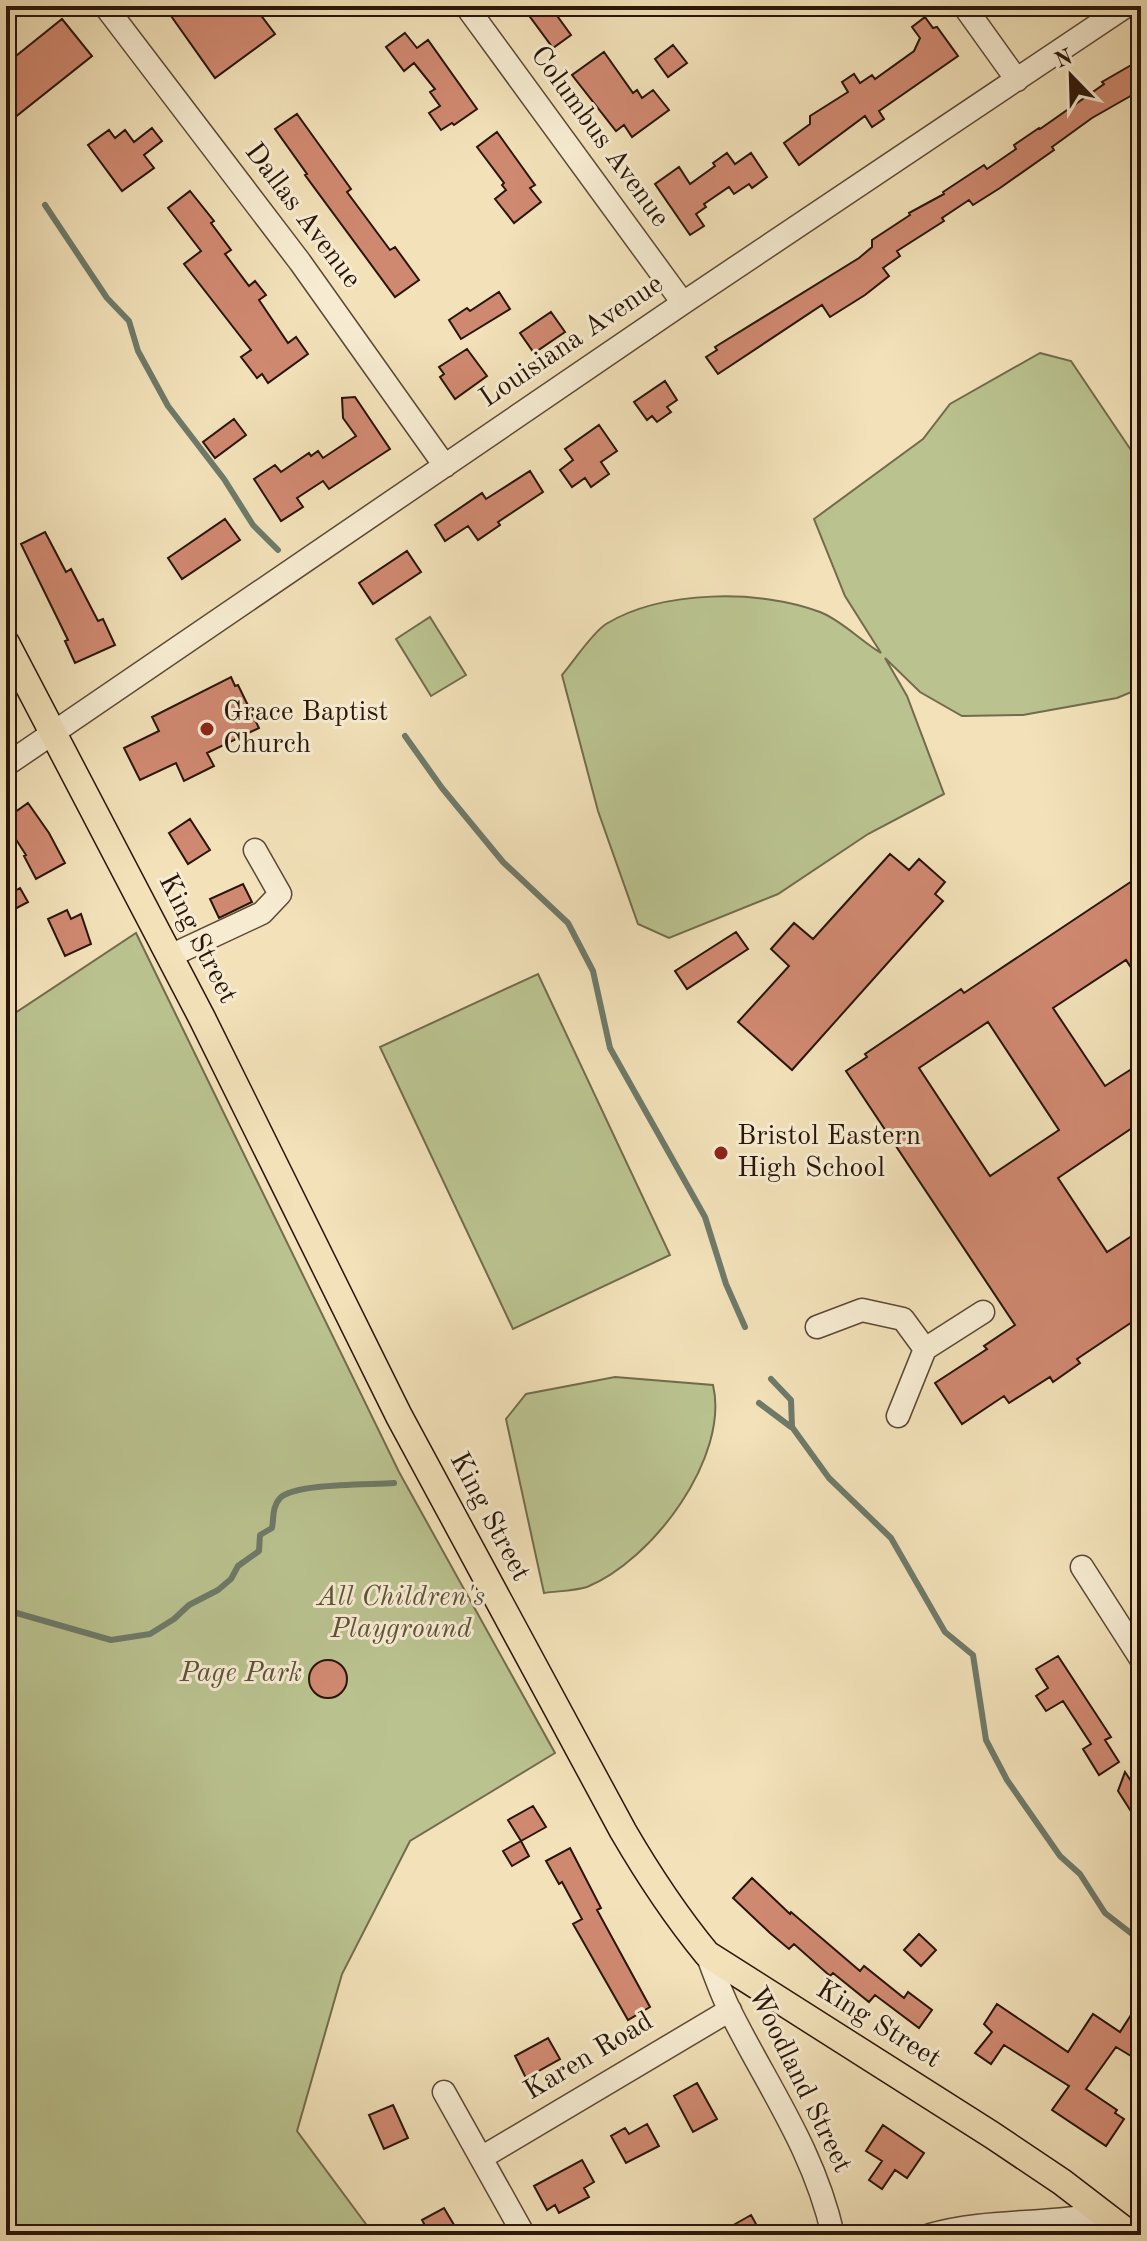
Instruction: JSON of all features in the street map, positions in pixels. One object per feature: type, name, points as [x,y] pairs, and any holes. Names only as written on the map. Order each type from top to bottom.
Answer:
[{"type":"main road","name":"King Street","points":[[6,643],[170,956],[399,1416],[652,1882],[707,1954],[992,2135],[1062,2182],[1131,2235]]},
{"type":"street","name":"Dallas Avenue","points":[[105,6],[300,262],[445,466]]},
{"type":"street","name":"Columbus Avenue","points":[[466,6],[683,303]]},
{"type":"street","points":[[964,6],[1017,80]]},
{"type":"street","name":"Louisiana Avenue","points":[[6,765],[683,303],[1126,6]]},
{"type":"street","points":[[170,956],[262,913],[280,894],[255,850]]},
{"type":"street","points":[[817,1327],[862,1310],[903,1319],[925,1349]]},
{"type":"street","points":[[898,1416],[925,1349],[983,1312]]},
{"type":"street","points":[[1082,1567],[1141,1659]]},
{"type":"street","name":"Woodland Street","points":[[707,1954],[730,2010],[786,2111],[809,2161],[820,2186],[833,2235]]},
{"type":"street","name":"Karen Road","points":[[481,2158],[730,2010]]},
{"type":"street","points":[[444,2092],[524,2235]]},
{"type":"street","points":[[930,2235],[1102,2214]]},
{"type":"green space","points":[[1040,353],[1071,361],[1141,465],[1141,688],[1117,698],[1023,715],[962,716],[920,692],[885,658],[907,696],[944,794],[868,834],[778,894],[669,938],[638,924],[598,811],[562,675],[589,640],[606,624],[629,613],[682,599],[741,597],[796,605],[836,620],[881,653],[845,596],[814,519],[923,439],[950,404]]},
{"type":"green space","points":[[430,617],[466,675],[431,696],[396,639]]},
{"type":"green space","name":"Page Park","points":[[136,933],[399,1472],[555,1753],[410,1841],[342,1974],[297,2131],[374,2235],[6,2235],[6,1019]]},
{"type":"green space","points":[[538,974],[670,1255],[513,1329],[380,1047]]},
{"type":"green space","points":[[615,1377],[713,1385],[715,1413],[710,1443],[698,1474],[681,1503],[660,1531],[636,1555],[612,1574],[587,1587],[544,1593],[506,1419],[526,1394]]},
{"type":"building","points":[[164,6],[254,6],[275,34],[215,78]]},
{"type":"building","points":[[522,6],[550,6],[571,35],[553,48]]},
{"type":"building","points":[[925,17],[933,28],[937,27],[958,56],[879,111],[884,119],[872,127],[865,116],[799,165],[784,143],[810,124],[810,116],[848,92],[842,82],[854,74],[860,83],[872,75],[875,79],[914,51],[920,38],[912,27]]},
{"type":"building","points":[[62,19],[92,56],[14,118],[6,108],[6,64]]},
{"type":"building","points":[[405,33],[417,48],[428,40],[477,109],[441,130],[429,113],[440,106],[430,92],[435,89],[414,63],[404,71],[386,47]]},
{"type":"building","points":[[673,45],[687,63],[668,77],[655,59]]},
{"type":"building","points":[[604,52],[633,93],[637,90],[642,98],[653,90],[669,110],[632,137],[624,125],[616,131],[572,75]]},
{"type":"building","points":[[1133,64],[1141,78],[1141,90],[1092,118],[1052,147],[1054,150],[1000,188],[973,205],[969,200],[942,218],[944,221],[897,251],[900,256],[883,268],[889,276],[865,295],[830,317],[822,305],[718,374],[706,357],[717,350],[715,347],[859,258],[872,247],[872,240],[909,213],[944,194],[984,165],[987,169],[1016,149],[1014,145],[1104,84],[1102,82]]},
{"type":"building","points":[[297,114],[351,189],[347,192],[390,250],[395,247],[419,280],[395,297],[275,129]]},
{"type":"building","points":[[152,128],[162,141],[144,155],[154,168],[122,191],[88,145],[109,130],[115,138],[125,130],[134,142]]},
{"type":"building","points":[[497,132],[535,185],[530,188],[541,202],[514,223],[495,199],[506,190],[502,185],[504,183],[477,147]]},
{"type":"building","points":[[727,153],[735,164],[751,153],[767,177],[752,188],[749,184],[734,194],[729,187],[704,204],[706,207],[696,214],[704,226],[690,235],[655,184],[679,167],[690,184]]},
{"type":"building","points":[[190,191],[214,221],[211,223],[231,250],[225,254],[249,286],[255,281],[266,295],[259,300],[288,343],[296,337],[308,354],[268,383],[262,374],[257,378],[241,357],[251,350],[184,264],[201,251],[168,208]]},
{"type":"building","points":[[499,292],[510,309],[461,339],[449,320],[467,308],[470,311]]},
{"type":"building","points":[[551,312],[565,332],[534,353],[520,333]]},
{"type":"building","points":[[467,349],[487,376],[455,399],[440,377],[444,374],[439,367]]},
{"type":"building","points":[[665,381],[677,400],[667,407],[671,412],[657,422],[652,416],[647,420],[634,402]]},
{"type":"building","points":[[355,397],[390,449],[329,489],[323,481],[297,498],[303,507],[281,521],[254,479],[275,465],[281,472],[309,453],[311,456],[318,451],[323,458],[356,436],[343,418],[342,398]]},
{"type":"building","points":[[234,419],[246,435],[215,458],[203,442]]},
{"type":"building","points":[[599,425],[617,451],[601,462],[609,474],[591,487],[585,478],[572,487],[560,470],[573,460],[565,449]]},
{"type":"building","points":[[530,471],[543,492],[498,522],[500,525],[478,540],[468,526],[445,541],[435,525],[482,493],[486,499]]},
{"type":"building","points":[[225,519],[240,540],[182,579],[168,558]]},
{"type":"building","points":[[45,532],[66,572],[71,569],[98,621],[103,619],[115,645],[75,663],[65,641],[68,640],[21,544]]},
{"type":"building","points":[[407,551],[421,572],[373,604],[359,583]]},
{"type":"building","name":"Grace Baptist Church","points":[[231,677],[259,728],[207,753],[214,766],[184,781],[176,763],[140,780],[124,748],[159,731],[152,717]]},
{"type":"building","points":[[28,803],[65,863],[36,879],[26,855],[6,824],[13,818],[11,815]]},
{"type":"building","points":[[190,819],[210,850],[188,864],[169,833]]},
{"type":"building","points":[[890,854],[909,870],[919,859],[945,882],[935,894],[943,901],[792,1070],[738,1022],[789,966],[771,949],[794,923],[813,939]]},
{"type":"building","points":[[1141,875],[1141,983],[1126,960],[1053,1008],[1105,1086],[1141,1063],[1141,1122],[1058,1178],[1107,1252],[1141,1230],[1141,1316],[1077,1359],[1080,1363],[1053,1382],[1050,1377],[1009,1403],[1004,1396],[962,1424],[935,1383],[987,1349],[984,1346],[1015,1325],[846,1071],[867,1057],[865,1054],[961,989],[964,993]],"holes":[[[988,1022],[1059,1130],[990,1176],[919,1068]]]},
{"type":"building","points":[[243,884],[252,902],[219,918],[210,899]]},
{"type":"building","points":[[20,888],[28,902],[11,911],[6,896]]},
{"type":"building","points":[[67,910],[71,919],[81,914],[91,944],[65,956],[48,919]]},
{"type":"building","points":[[736,932],[748,949],[687,989],[675,971]]},
{"type":"building","points":[[1058,1656],[1111,1737],[1105,1740],[1119,1762],[1099,1775],[1083,1749],[1091,1744],[1063,1701],[1046,1711],[1036,1696],[1048,1688],[1036,1669]]},
{"type":"building","points":[[328,1660],[341,1666],[347,1679],[341,1692],[328,1698],[315,1692],[309,1679],[315,1666]]},
{"type":"building","points":[[1125,1772],[1131,1781],[1141,1775],[1141,1827],[1118,1791]]},
{"type":"building","points":[[533,1806],[546,1827],[521,1841],[508,1820]]},
{"type":"building","points":[[521,1841],[529,1856],[512,1866],[503,1851]]},
{"type":"building","points":[[570,1848],[601,1908],[597,1910],[650,2007],[628,2020],[573,1924],[582,1919],[562,1882],[559,1884],[546,1861]]},
{"type":"building","points":[[752,1878],[790,1914],[860,1971],[864,1966],[904,1998],[908,1992],[932,2010],[919,2028],[875,1995],[869,2002],[833,1973],[830,1976],[794,1944],[789,1949],[770,1933],[733,1898]]},
{"type":"building","points":[[919,1934],[936,1950],[921,1966],[904,1950]]},
{"type":"building","points":[[997,2004],[1068,2052],[1093,2014],[1120,2032],[1131,2015],[1141,2022],[1141,2062],[1116,2047],[1086,2089],[1117,2110],[1115,2113],[1124,2119],[1106,2146],[1052,2110],[1069,2086],[1004,2045],[991,2064],[975,2053],[992,2032],[984,2024]]},
{"type":"building","points":[[548,2038],[560,2059],[526,2078],[515,2056]]},
{"type":"building","points":[[697,2083],[717,2119],[693,2132],[674,2096]]},
{"type":"building","points":[[393,2105],[408,2138],[384,2149],[369,2115]]},
{"type":"building","points":[[647,2124],[659,2146],[626,2163],[611,2136],[625,2128],[629,2134]]},
{"type":"building","points":[[883,2125],[924,2153],[907,2178],[895,2170],[882,2189],[869,2180],[882,2161],[866,2151]]},
{"type":"building","points":[[582,2160],[594,2182],[584,2188],[589,2197],[559,2213],[555,2205],[547,2210],[534,2186]]},
{"type":"building","points":[[444,2208],[460,2235],[430,2235],[422,2220]]},
{"type":"building","points":[[751,2215],[762,2235],[716,2235]]},
{"type":"waterway","points":[[45,205],[107,298],[129,321],[138,351],[168,406],[224,479],[253,525],[278,550]]},
{"type":"waterway","points":[[405,736],[442,788],[503,862],[568,923],[593,971],[610,1048],[705,1217],[726,1284],[745,1327]]},
{"type":"waterway","points":[[771,1379],[791,1400],[792,1427],[829,1478],[891,1538],[945,1632],[973,1655],[986,1740],[1007,1780],[1060,1856],[1080,1874],[1105,1913],[1141,1941]]},
{"type":"waterway","points":[[759,1403],[791,1427]]},
{"type":"waterway","points":[[6,1610],[111,1640],[150,1634],[189,1605],[218,1590],[231,1579],[238,1566],[259,1551],[260,1535],[272,1528],[277,1501],[288,1493],[317,1487],[394,1483]]},
{"type":"place","name":"Grace Baptist Church","points":[[207,729]]},
{"type":"place","name":"Bristol Eastern High School","points":[[721,1153]]},
{"type":"park label","name":"All Children's Playground","points":[[401,1614]]}]
